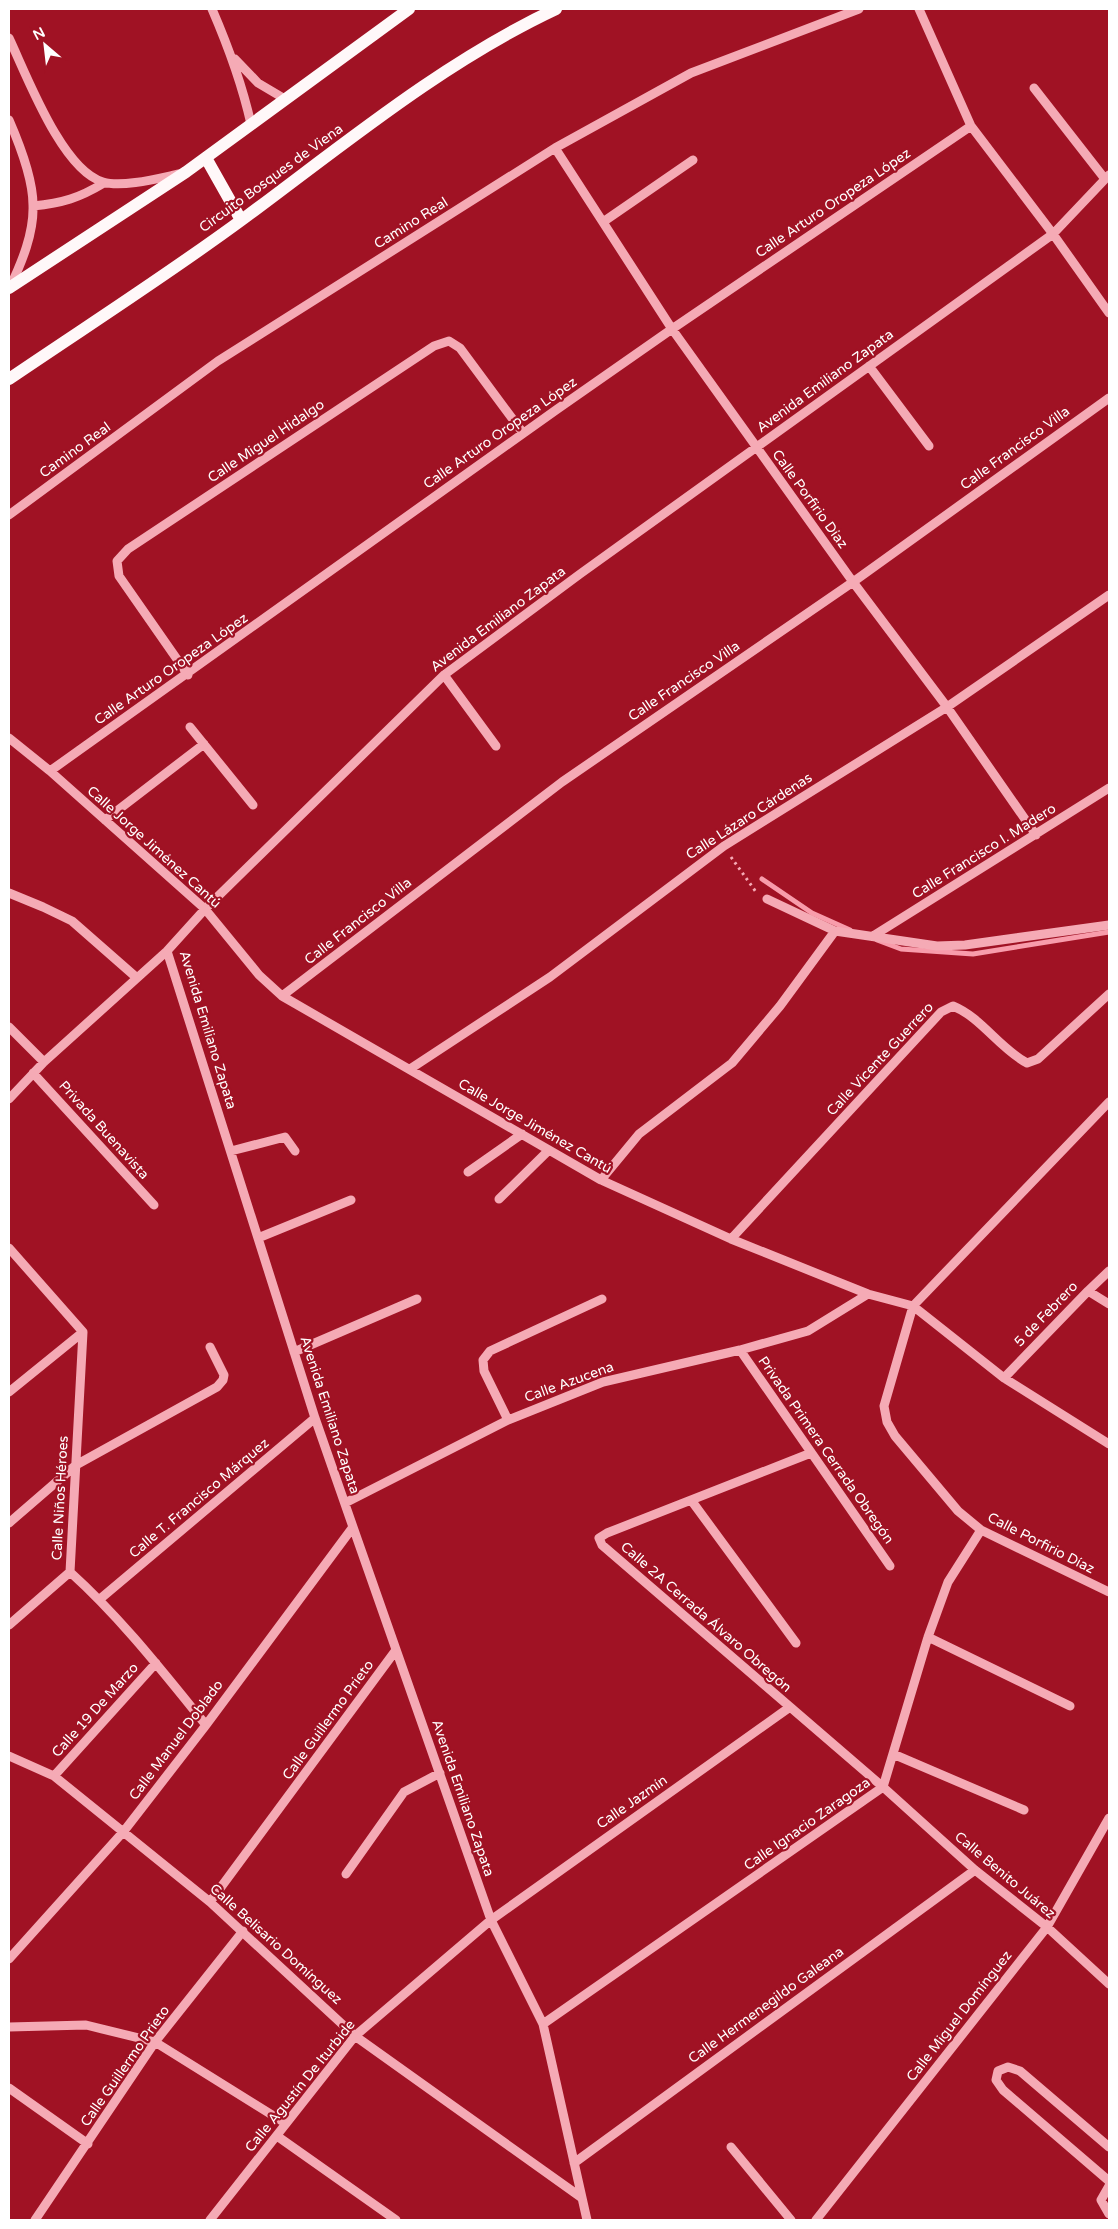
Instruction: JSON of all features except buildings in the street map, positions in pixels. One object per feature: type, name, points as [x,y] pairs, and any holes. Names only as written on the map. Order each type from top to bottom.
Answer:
[{"type":"main road","points":[[9,287],[186,172],[410,9]]},
{"type":"main road","name":"Circuito Bosques de Viena","points":[[9,379],[241,220],[355,134],[443,74],[531,20],[556,9]]},
{"type":"main road","points":[[206,158],[241,220]]},
{"type":"street","points":[[212,9],[231,52],[245,96],[251,124]]},
{"type":"street","name":"Camino Real","points":[[9,516],[218,361],[555,148],[691,73],[859,9]]},
{"type":"street","points":[[919,9],[972,126],[1053,234],[1109,313]]},
{"type":"street","points":[[9,38],[58,140],[82,171],[104,182],[143,182],[186,172]]},
{"type":"street","points":[[231,52],[258,83],[286,99]]},
{"type":"street","points":[[1034,88],[1107,177]]},
{"type":"street","points":[[9,120],[29,180],[33,206],[24,257],[9,287]]},
{"type":"street","name":"Calle Arturo Oropeza López","points":[[50,772],[672,328],[972,126]]},
{"type":"street","name":"Calle Porfirio Díaz","points":[[555,148],[672,328],[756,448],[947,707],[1036,835]]},
{"type":"street","points":[[603,222],[693,160]]},
{"type":"street","name":"Avenida Emiliano Zapata","points":[[586,2220],[543,2024],[491,1920],[396,1650],[315,1418],[167,951],[205,909],[444,674],[1053,234],[1107,177]]},
{"type":"street","points":[[33,206],[72,200],[104,182]]},
{"type":"street","name":"Calle Miguel Hidalgo","points":[[188,675],[119,576],[117,561],[128,549],[434,346],[449,341],[460,348],[523,433]]},
{"type":"street","points":[[869,366],[929,446]]},
{"type":"street","name":"Calle Francisco Villa","points":[[282,996],[562,782],[853,582],[1109,398]]},
{"type":"street","name":"Calle Lázaro Cárdenas","points":[[410,1069],[550,977],[724,846],[947,707],[1109,595]]},
{"type":"street","points":[[444,674],[496,746]]},
{"type":"street","points":[[190,727],[253,805]]},
{"type":"street","name":"Calle Jorge Jiménez Cantú","points":[[9,738],[205,909],[259,975],[282,996],[601,1180],[731,1239],[868,1294],[913,1306],[1004,1378],[1109,1444]]},
{"type":"street","points":[[105,820],[204,744]]},
{"type":"street","name":"Calle Francisco I. Madero","points":[[873,936],[1109,788]]},
{"type":"street","points":[[9,893],[72,921],[137,978]]},
{"type":"street","points":[[767,899],[834,934],[873,936],[937,946],[965,945],[1109,925]]},
{"type":"street","points":[[601,1180],[639,1134],[732,1063],[780,1006],[834,934]]},
{"type":"street","points":[[9,1098],[44,1062],[167,951]]},
{"type":"street","name":"Calle Vicente Guerrero","points":[[731,1239],[941,1012],[953,1006],[966,1011],[1015,1057],[1026,1063],[1038,1059],[1109,994]]},
{"type":"street","points":[[9,1027],[44,1062]]},
{"type":"street","name":"Privada Buenavista","points":[[33,1073],[154,1205]]},
{"type":"street","points":[[913,1306],[1109,1102]]},
{"type":"street","points":[[468,1172],[522,1134]]},
{"type":"street","points":[[231,1151],[285,1137],[295,1151]]},
{"type":"street","points":[[499,1199],[549,1150]]},
{"type":"street","points":[[258,1238],[351,1200]]},
{"type":"street","points":[[9,1248],[83,1332],[9,1392]]},
{"type":"street","name":"5 de Febrero","points":[[1004,1378],[1109,1271]]},
{"type":"street","points":[[1088,1291],[1109,1304]]},
{"type":"street","name":"Calle Azucena","points":[[345,1503],[508,1420],[604,1382],[740,1350],[808,1331],[868,1294]]},
{"type":"street","points":[[294,1352],[417,1299]]},
{"type":"street","points":[[508,1420],[484,1371],[483,1360],[490,1351],[602,1299]]},
{"type":"street","name":"Calle Porfirio Díaz","points":[[913,1306],[884,1406],[887,1422],[895,1436],[958,1511],[981,1530],[1109,1592]]},
{"type":"street","name":"Calle Niños Héroes","points":[[83,1332],[70,1572],[100,1599],[156,1663],[206,1725]]},
{"type":"street","points":[[9,1523],[76,1465],[220,1384],[224,1375],[210,1347]]},
{"type":"street","name":"Privada Primera Cerrada Obregón","points":[[740,1350],[890,1566]]},
{"type":"street","name":"Calle T. Francisco Márquez","points":[[100,1599],[315,1418]]},
{"type":"street","name":"Calle 2A Cerrada Álvaro Obregón","points":[[790,1708],[602,1546],[600,1538],[607,1533],[811,1452]]},
{"type":"street","points":[[691,1500],[796,1643]]},
{"type":"street","name":"Calle Manuel Doblado","points":[[9,1959],[124,1831],[206,1725],[353,1527]]},
{"type":"street","name":"Calle Ignacio Zaragoza","points":[[543,2024],[884,1787],[928,1638],[948,1582],[981,1530]]},
{"type":"street","points":[[9,1625],[70,1572]]},
{"type":"street","points":[[928,1638],[1070,1706]]},
{"type":"street","name":"Calle Guillermo Prieto","points":[[210,1902],[396,1650]]},
{"type":"street","name":"Calle 19 De Marzo","points":[[54,1776],[156,1663]]},
{"type":"street","name":"Calle Benito Juárez","points":[[790,1708],[884,1787],[975,1870],[1047,1927],[1109,1984]]},
{"type":"street","name":"Calle Jazmín","points":[[491,1920],[790,1708]]},
{"type":"street","points":[[893,1754],[1024,1810]]},
{"type":"street","name":"Calle Belisario Domínguez","points":[[9,1756],[54,1776],[210,1902],[355,2036],[582,2198]]},
{"type":"street","points":[[346,1874],[404,1792],[440,1773]]},
{"type":"street","name":"Calle Miguel Domínguez","points":[[816,2220],[1047,1927],[1109,1818]]},
{"type":"street","name":"Calle Hermenegildo Galeana","points":[[574,2163],[975,1870]]},
{"type":"street","name":"Calle Agustín De Iturbide","points":[[210,2220],[355,2036],[491,1920]]},
{"type":"street","name":"Calle Guillermo Prieto","points":[[35,2220],[155,2042],[243,1931]]},
{"type":"street","points":[[9,2027],[86,2025],[155,2042],[285,2123]]},
{"type":"street","points":[[1109,2147],[1020,2071],[1008,2067],[998,2071],[996,2080],[1003,2090],[1109,2181]]},
{"type":"street","points":[[9,2088],[88,2144]]},
{"type":"street","points":[[277,2136],[396,2220]]},
{"type":"street","points":[[731,2147],[792,2220]]},
{"type":"street","points":[[1109,2186],[1102,2200],[1109,2214]]},
{"type":"path","points":[[724,846],[749,884],[767,899]]},
{"type":"waterway","points":[[762,879],[812,913],[850,930]]},
{"type":"waterway","points":[[877,940],[901,949],[973,954],[1109,932]]}]
